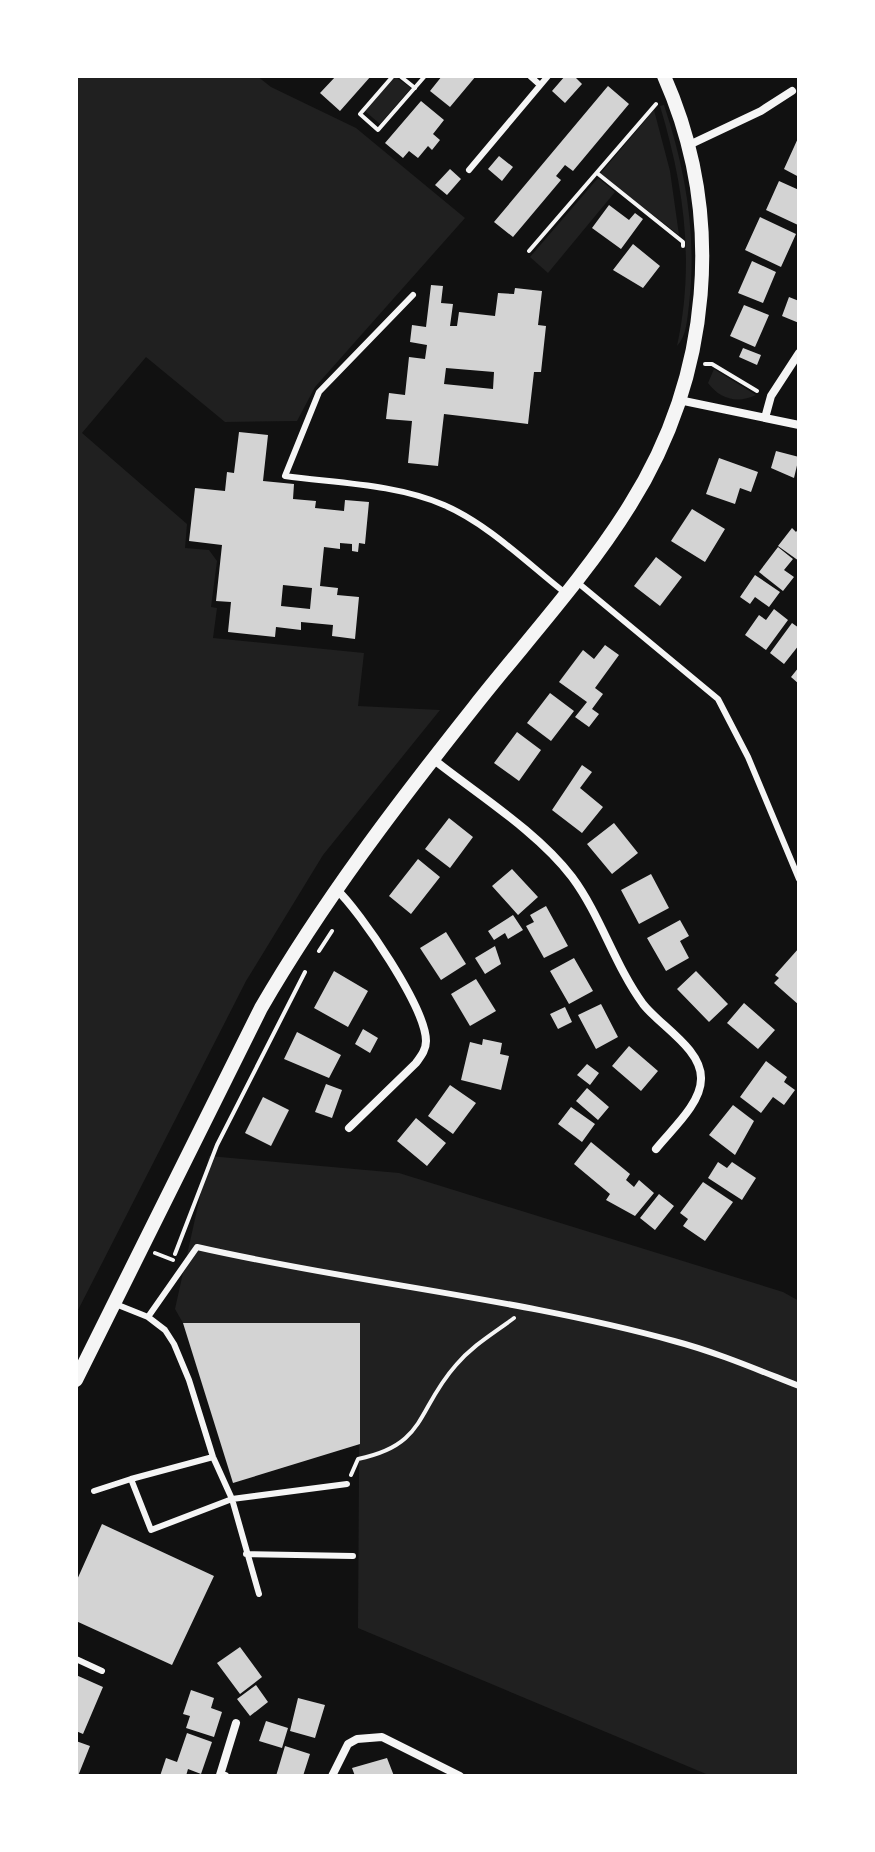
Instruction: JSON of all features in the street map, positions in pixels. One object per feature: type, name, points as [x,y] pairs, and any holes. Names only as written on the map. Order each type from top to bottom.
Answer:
[{"type":"street","points":[[76,1380],[261,1008],[335,889],[632,502],[660,450],[689,366],[700,314],[703,255],[700,200],[689,145],[664,76]]},
{"type":"street","points":[[689,145],[761,111],[792,91]]},
{"type":"street","points":[[765,418],[770,399],[799,353]]},
{"type":"street","points":[[679,400],[799,425]]},
{"type":"street","points":[[433,759],[563,866],[589,904],[624,974],[644,1006],[696,1060],[701,1074],[699,1094],[656,1149]]},
{"type":"street","points":[[335,889],[351,903],[406,993],[424,1029],[426,1044],[406,1074],[349,1128]]},
{"type":"street","points":[[222,1776],[236,1723]]},
{"type":"street","points":[[332,1776],[348,1744],[371,1737],[382,1737],[460,1776]]},
{"type":"lane","points":[[530,76],[540,85]]},
{"type":"lane","points":[[469,170],[548,76]]},
{"type":"lane","points":[[413,295],[319,392],[285,476],[395,491],[443,505],[569,586],[718,699],[748,757],[799,879]]},
{"type":"lane","points":[[148,1317],[197,1247],[303,1270],[527,1308],[675,1341],[799,1386]]},
{"type":"lane","points":[[113,1303],[148,1317],[165,1330],[174,1344],[189,1380],[213,1457],[232,1499],[259,1594]]},
{"type":"lane","points":[[94,1491],[213,1457]]},
{"type":"lane","points":[[131,1479],[151,1530],[232,1499],[347,1484]]},
{"type":"lane","points":[[246,1554],[353,1556]]},
{"type":"lane","points":[[76,1659],[102,1671]]},
{"type":"path","points":[[393,76],[360,114],[378,130],[425,76]]},
{"type":"path","points":[[400,76],[415,88]]},
{"type":"path","points":[[529,251],[655,105],[673,99]]},
{"type":"path","points":[[655,105],[659,115]]},
{"type":"path","points":[[597,173],[683,242]]},
{"type":"path","points":[[682,228],[683,257]]},
{"type":"path","points":[[689,366],[712,364],[770,399]]},
{"type":"path","points":[[314,959],[351,903]]},
{"type":"path","points":[[166,1289],[164,1286],[182,1232],[217,1145],[306,970]]},
{"type":"path","points":[[347,1484],[358,1459],[394,1450],[406,1439],[439,1386],[457,1364],[478,1343],[527,1308]]},
{"type":"shaded area","points":[[76,76],[257,76],[271,87],[356,128],[465,218],[315,387],[297,421],[225,422],[146,357],[82,433],[187,524],[185,548],[209,550],[217,561],[211,607],[217,608],[213,638],[364,653],[358,706],[440,710],[323,855],[246,981],[76,1314]]},
{"type":"shaded area","points":[[394,76],[411,88],[380,124],[365,111]]},
{"type":"shaded area","points":[[664,105],[684,179],[692,254],[685,332],[677,346],[686,255],[681,195],[660,106]]},
{"type":"shaded area","points":[[654,110],[670,171],[679,235],[600,174]]},
{"type":"shaded area","points":[[598,178],[615,192],[548,273],[530,257]]},
{"type":"shaded area","points":[[714,369],[756,395],[736,399],[718,393],[708,383]]},
{"type":"shaded area","points":[[209,1156],[399,1173],[783,1292],[799,1301],[799,1776],[711,1776],[358,1628],[360,1323],[183,1323],[175,1309]]},
{"type":"building","points":[[336,76],[371,76],[340,111],[320,93]]},
{"type":"building","points":[[442,76],[476,76],[450,107],[430,91]]},
{"type":"building","points":[[565,76],[574,76],[582,84],[565,103],[552,91]]},
{"type":"building","points":[[608,86],[629,104],[573,171],[565,165],[556,176],[561,180],[513,237],[494,222]]},
{"type":"building","points":[[421,101],[444,120],[433,134],[440,140],[432,150],[428,146],[418,158],[409,151],[403,158],[385,143]]},
{"type":"building","points":[[799,136],[799,177],[784,169]]},
{"type":"building","points":[[499,156],[513,167],[502,181],[488,169]]},
{"type":"building","points":[[450,169],[461,179],[447,195],[435,185]]},
{"type":"building","points":[[779,181],[799,190],[798,225],[766,210]]},
{"type":"building","points":[[609,205],[629,220],[635,213],[643,219],[621,249],[592,228]]},
{"type":"building","points":[[760,217],[796,234],[781,267],[745,250]]},
{"type":"building","points":[[633,244],[660,266],[643,288],[613,270]]},
{"type":"building","points":[[752,261],[776,272],[763,303],[738,293]]},
{"type":"building","points":[[431,285],[443,286],[441,303],[453,304],[450,326],[457,326],[459,312],[495,316],[498,293],[514,294],[515,288],[542,291],[538,325],[546,326],[541,372],[534,372],[528,424],[444,414],[438,466],[408,463],[412,421],[386,419],[389,393],[405,395],[409,357],[425,359],[427,345],[410,342],[412,325],[426,327]],"holes":[[[446,368],[494,372],[493,389],[444,384]]]},
{"type":"building","points":[[789,297],[799,301],[799,323],[782,316]]},
{"type":"building","points":[[744,305],[769,315],[755,347],[730,336]]},
{"type":"building","points":[[743,348],[761,355],[757,365],[739,357]]},
{"type":"building","points":[[239,432],[268,435],[263,481],[294,484],[293,499],[316,501],[315,508],[344,511],[345,500],[369,502],[365,544],[359,543],[358,552],[352,551],[352,544],[340,543],[340,549],[324,547],[320,586],[338,588],[337,595],[359,597],[355,639],[332,636],[333,625],[301,622],[301,630],[276,627],[275,637],[228,632],[231,602],[216,601],[222,545],[189,541],[195,488],[225,491],[227,472],[234,473]],"holes":[[[283,585],[312,588],[310,609],[281,606]]]},
{"type":"building","points":[[776,451],[799,457],[794,478],[771,468]]},
{"type":"building","points":[[719,458],[758,472],[751,492],[740,488],[735,504],[706,494]]},
{"type":"building","points":[[692,509],[725,529],[705,562],[671,541]]},
{"type":"building","points":[[792,528],[796,532],[799,528],[799,561],[778,546]]},
{"type":"building","points":[[778,547],[793,559],[784,570],[794,577],[783,591],[759,572]]},
{"type":"building","points":[[656,557],[682,577],[660,606],[634,586]]},
{"type":"building","points":[[755,575],[780,592],[769,607],[755,597],[750,604],[740,597]]},
{"type":"building","points":[[774,609],[788,620],[766,650],[745,635],[759,615],[766,620]]},
{"type":"building","points":[[792,623],[799,628],[799,645],[784,664],[770,653]]},
{"type":"building","points":[[605,645],[619,655],[595,688],[603,694],[592,709],[599,714],[589,727],[575,717],[587,702],[559,682],[583,650],[594,659]]},
{"type":"building","points":[[799,667],[799,684],[791,677]]},
{"type":"building","points":[[550,693],[574,711],[551,741],[527,723]]},
{"type":"building","points":[[517,732],[541,750],[519,781],[494,763]]},
{"type":"building","points":[[582,765],[592,772],[580,788],[603,807],[582,833],[552,810]]},
{"type":"building","points":[[449,818],[473,837],[450,868],[425,849]]},
{"type":"building","points":[[614,823],[638,853],[612,874],[587,844]]},
{"type":"building","points":[[418,859],[440,877],[411,914],[389,896]]},
{"type":"building","points":[[512,869],[538,897],[518,915],[492,886]]},
{"type":"building","points":[[651,874],[669,908],[639,924],[621,890]]},
{"type":"building","points":[[546,906],[568,946],[544,958],[526,926],[534,922],[530,915]]},
{"type":"building","points":[[513,915],[523,930],[508,939],[505,933],[494,940],[488,931]]},
{"type":"building","points":[[680,920],[689,936],[680,941],[689,958],[666,971],[647,938]]},
{"type":"building","points":[[446,932],[466,964],[441,980],[420,948]]},
{"type":"building","points":[[495,946],[501,964],[485,974],[475,958]]},
{"type":"building","points":[[799,948],[799,1005],[774,983],[779,978],[775,975]]},
{"type":"building","points":[[574,958],[593,991],[569,1004],[550,971]]},
{"type":"building","points":[[334,971],[368,991],[348,1027],[314,1008]]},
{"type":"building","points":[[696,971],[728,1004],[709,1022],[677,989]]},
{"type":"building","points":[[476,979],[496,1011],[470,1026],[451,994]]},
{"type":"building","points":[[744,1003],[775,1030],[758,1049],[727,1023]]},
{"type":"building","points":[[601,1004],[618,1037],[596,1049],[578,1015]]},
{"type":"building","points":[[565,1007],[572,1022],[558,1029],[550,1014]]},
{"type":"building","points":[[363,1029],[378,1038],[370,1053],[355,1044]]},
{"type":"building","points":[[297,1032],[341,1055],[329,1078],[284,1059]]},
{"type":"building","points":[[483,1039],[502,1043],[500,1054],[509,1056],[501,1090],[461,1080],[470,1042],[482,1045]]},
{"type":"building","points":[[629,1046],[658,1071],[641,1091],[612,1066]]},
{"type":"building","points":[[766,1061],[787,1077],[784,1082],[795,1090],[784,1105],[773,1097],[761,1113],[740,1097]]},
{"type":"building","points":[[587,1064],[599,1073],[590,1085],[577,1075]]},
{"type":"building","points":[[326,1084],[342,1090],[332,1118],[315,1112]]},
{"type":"building","points":[[450,1085],[476,1103],[453,1134],[428,1116]]},
{"type":"building","points":[[587,1088],[609,1107],[598,1120],[576,1101]]},
{"type":"building","points":[[263,1097],[289,1110],[271,1146],[245,1133]]},
{"type":"building","points":[[733,1105],[754,1121],[735,1155],[709,1135]]},
{"type":"building","points":[[571,1107],[595,1124],[582,1142],[558,1124]]},
{"type":"building","points":[[416,1118],[446,1143],[427,1166],[397,1141]]},
{"type":"building","points":[[591,1142],[630,1174],[626,1180],[634,1187],[639,1180],[654,1193],[635,1216],[606,1200],[610,1194],[574,1164]]},
{"type":"building","points":[[718,1162],[727,1168],[732,1162],[756,1178],[742,1200],[708,1178]]},
{"type":"building","points":[[703,1182],[733,1202],[705,1241],[683,1226],[688,1219],[680,1213]]},
{"type":"building","points":[[659,1194],[674,1206],[655,1230],[640,1218]]},
{"type":"building","points":[[183,1323],[360,1323],[360,1444],[233,1483]]},
{"type":"building","points":[[102,1524],[214,1576],[172,1665],[76,1621],[76,1582]]},
{"type":"building","points":[[240,1647],[262,1677],[240,1694],[217,1663]]},
{"type":"building","points":[[76,1675],[103,1687],[83,1734],[76,1731]]},
{"type":"building","points":[[256,1685],[268,1702],[250,1716],[237,1699]]},
{"type":"building","points":[[191,1690],[214,1698],[211,1708],[222,1712],[214,1737],[186,1728],[190,1716],[183,1714]]},
{"type":"building","points":[[298,1698],[325,1705],[315,1738],[290,1731]]},
{"type":"building","points":[[266,1721],[288,1728],[282,1748],[259,1741]]},
{"type":"building","points":[[187,1733],[212,1742],[201,1774],[188,1769],[186,1776],[160,1776],[166,1758],[177,1762]]},
{"type":"building","points":[[76,1741],[90,1746],[78,1776],[76,1776]]},
{"type":"building","points":[[285,1746],[310,1754],[303,1776],[276,1776]]},
{"type":"building","points":[[387,1758],[394,1776],[355,1776],[352,1768]]}]
